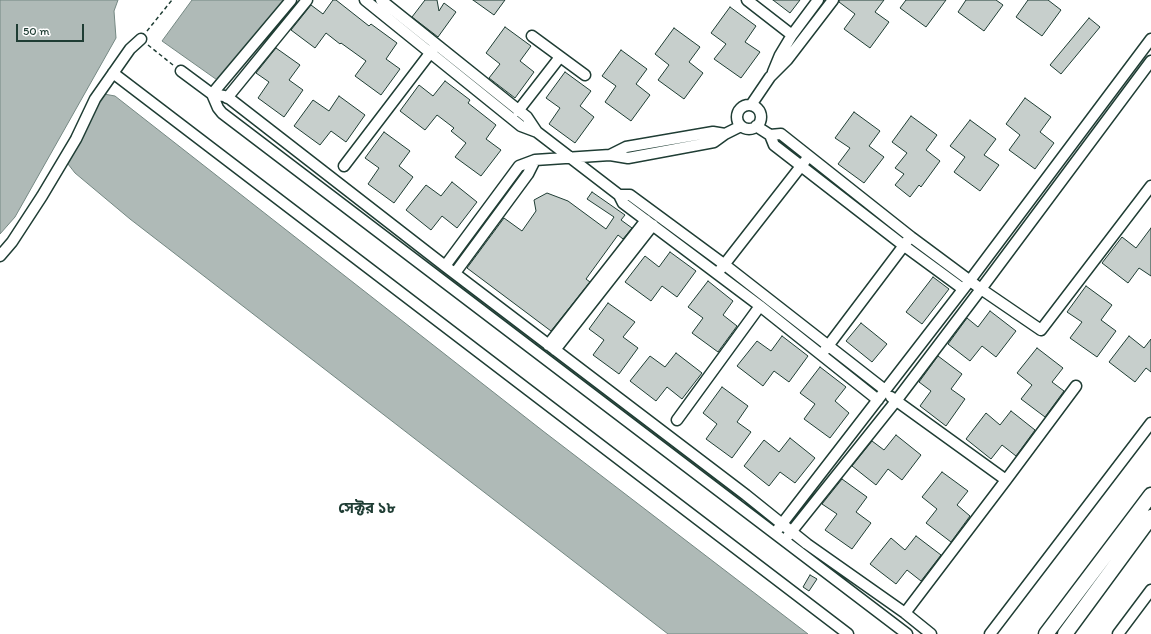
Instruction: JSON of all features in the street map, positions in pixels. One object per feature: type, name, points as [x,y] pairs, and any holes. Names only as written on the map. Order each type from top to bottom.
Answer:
[{"type":"street","points":[[212,94],[291,0]]},
{"type":"street","points":[[227,98],[307,0]]},
{"type":"street","points":[[365,0],[526,117],[537,132]]},
{"type":"street","points":[[381,0],[433,49],[522,126],[537,132],[620,194],[630,195],[725,265],[828,346],[883,394]]},
{"type":"street","points":[[747,0],[792,35]]},
{"type":"street","points":[[752,105],[770,77],[780,55],[792,35],[818,0]]},
{"type":"street","points":[[770,77],[787,60],[833,0]]},
{"type":"street","points":[[532,36],[585,75]]},
{"type":"street","points":[[0,256],[12,242],[76,140],[95,99],[130,49],[140,39]]},
{"type":"street","points":[[774,534],[970,280],[1151,39]]},
{"type":"street","points":[[344,166],[433,49]]},
{"type":"street","points":[[518,111],[560,57]]},
{"type":"street","points":[[785,541],[981,289],[1151,61]]},
{"type":"street","points":[[181,71],[212,94],[227,98],[781,524],[905,613],[931,634]]},
{"type":"street","points":[[113,73],[848,634]]},
{"type":"street","points":[[212,94],[218,108],[222,113],[542,358],[907,634]]},
{"type":"street","points":[[752,105],[757,109],[760,116],[759,122],[756,126],[749,129],[742,126],[737,120],[738,112],[744,106],[752,105]]},
{"type":"street","points":[[445,266],[519,166],[535,160],[610,155],[628,158],[714,142],[725,134],[742,126]]},
{"type":"street","points":[[756,126],[770,135],[774,145],[903,245],[963,289]]},
{"type":"street","points":[[770,135],[781,134],[911,237],[981,289],[1041,330],[1151,186]]},
{"type":"street","points":[[718,273],[809,157]]},
{"type":"street","points":[[455,273],[528,174],[535,160]]},
{"type":"street","points":[[620,194],[623,203],[718,273],[821,355],[883,394],[896,400],[1006,480]]},
{"type":"street","points":[[542,358],[650,222]]},
{"type":"street","points":[[821,355],[903,245],[911,237]]},
{"type":"street","points":[[677,420],[760,306]]},
{"type":"street","points":[[905,613],[1076,386]]},
{"type":"street","points":[[990,634],[1151,423]]},
{"type":"street","points":[[1046,634],[1151,495]]},
{"type":"street","points":[[1064,634],[1151,517]]},
{"type":"street","points":[[1118,634],[1151,590]]},
{"type":"path","points":[[172,0],[140,39],[181,71]]},
{"type":"shaded area","points":[[0,0],[118,0],[114,11],[116,38],[15,217],[0,234]]},
{"type":"shaded area","points":[[192,0],[284,0],[220,82],[162,41]]},
{"type":"shaded area","points":[[104,94],[115,96],[543,431],[808,634],[668,634],[130,219],[75,173],[61,155],[88,104]]},
{"type":"building","points":[[333,0],[336,0],[369,26],[371,24],[397,43],[386,59],[400,69],[381,95],[355,76],[366,61],[326,33],[315,48],[291,30],[311,5],[323,14]]},
{"type":"building","points":[[425,0],[437,0],[439,11],[444,3],[456,12],[438,37],[412,17]]},
{"type":"building","points":[[473,0],[505,0],[494,15]]},
{"type":"building","points":[[773,0],[800,0],[790,13]]},
{"type":"building","points":[[839,0],[884,0],[875,12],[889,22],[870,48],[844,29],[855,14],[839,2]]},
{"type":"building","points":[[906,0],[946,0],[926,27],[900,8]]},
{"type":"building","points":[[966,0],[996,0],[1003,5],[984,31],[958,12]]},
{"type":"building","points":[[1028,0],[1048,0],[1061,10],[1042,36],[1016,17]]},
{"type":"building","points":[[730,7],[756,26],[745,42],[760,52],[741,78],[714,59],[726,44],[711,33]]},
{"type":"building","points":[[1089,18],[1100,27],[1061,74],[1050,65]]},
{"type":"building","points":[[505,27],[531,46],[520,61],[534,72],[515,98],[489,78],[500,64],[486,53]]},
{"type":"building","points":[[674,28],[700,47],[689,62],[703,73],[684,99],[658,80],[669,65],[655,54]]},
{"type":"building","points":[[276,48],[300,65],[289,80],[303,90],[284,117],[258,98],[269,82],[256,73]]},
{"type":"building","points":[[621,50],[647,69],[636,84],[650,95],[631,121],[605,102],[616,86],[602,76]]},
{"type":"building","points":[[565,72],[591,91],[580,106],[594,117],[575,143],[549,124],[560,108],[546,98]]},
{"type":"building","points":[[445,81],[470,100],[468,103],[496,125],[486,139],[501,150],[481,176],[455,157],[466,143],[451,131],[454,128],[437,115],[425,130],[400,111],[419,85],[433,96]]},
{"type":"building","points":[[339,96],[365,115],[346,142],[331,131],[320,145],[294,126],[313,100],[329,111]]},
{"type":"building","points":[[1025,98],[1051,117],[1040,132],[1054,143],[1035,169],[1009,150],[1020,135],[1006,124]]},
{"type":"building","points":[[854,112],[880,131],[869,146],[884,157],[864,183],[838,164],[850,148],[835,138]]},
{"type":"building","points":[[911,116],[937,135],[926,150],[940,161],[921,187],[919,185],[910,197],[895,185],[904,174],[895,168],[907,153],[892,142]]},
{"type":"building","points":[[970,120],[996,139],[984,155],[999,165],[980,191],[954,172],[965,157],[950,146]]},
{"type":"building","points":[[384,132],[410,151],[399,166],[413,177],[394,203],[368,184],[379,168],[365,158]]},
{"type":"building","points":[[452,182],[477,202],[457,228],[442,216],[431,230],[406,210],[426,185],[441,196]]},
{"type":"building","points":[[592,192],[625,215],[621,220],[632,228],[623,239],[618,235],[586,279],[590,282],[551,331],[467,268],[504,218],[522,231],[536,211],[534,200],[547,193],[568,201],[606,229],[614,217],[587,199]]},
{"type":"building","points":[[1151,228],[1151,276],[1139,268],[1128,283],[1102,263],[1122,237],[1136,248]]},
{"type":"building","points":[[670,252],[696,271],[677,297],[662,286],[651,301],[625,282],[645,256],[659,267]]},
{"type":"building","points":[[933,277],[949,289],[922,324],[906,312]]},
{"type":"building","points":[[708,281],[733,301],[723,315],[737,326],[718,352],[692,333],[703,318],[688,307]]},
{"type":"building","points":[[1086,286],[1112,305],[1101,320],[1116,331],[1097,357],[1070,338],[1082,322],[1067,312]]},
{"type":"building","points":[[608,303],[635,322],[623,337],[638,348],[619,374],[593,355],[604,340],[589,329]]},
{"type":"building","points":[[990,311],[1016,331],[996,357],[982,346],[970,361],[948,344],[967,318],[978,327]]},
{"type":"building","points":[[861,323],[887,344],[872,362],[846,341]]},
{"type":"building","points":[[782,336],[808,356],[789,382],[774,371],[763,386],[737,366],[757,341],[771,351]]},
{"type":"building","points":[[1129,336],[1144,348],[1151,339],[1151,372],[1146,368],[1135,382],[1109,362]]},
{"type":"building","points":[[1037,348],[1063,368],[1052,382],[1064,391],[1045,417],[1021,399],[1032,385],[1017,373]]},
{"type":"building","points":[[676,353],[702,373],[682,399],[667,387],[656,401],[630,381],[650,356],[665,367]]},
{"type":"building","points":[[938,356],[962,374],[951,389],[965,399],[946,426],[920,406],[931,391],[919,382]]},
{"type":"building","points":[[820,367],[846,387],[835,401],[849,413],[830,438],[804,419],[815,404],[800,393]]},
{"type":"building","points":[[722,387],[748,406],[737,422],[751,432],[732,458],[706,439],[717,424],[703,413]]},
{"type":"building","points":[[1011,411],[1035,430],[1016,456],[1002,445],[991,459],[966,439],[986,413],[1000,425]]},
{"type":"building","points":[[896,435],[921,455],[902,480],[888,469],[876,485],[852,466],[872,441],[884,450]]},
{"type":"building","points":[[790,438],[815,458],[795,483],[780,472],[769,486],[744,466],[764,440],[779,452]]},
{"type":"building","points":[[942,472],[968,491],[957,505],[970,516],[951,542],[926,523],[937,509],[922,497]]},
{"type":"building","points":[[842,479],[867,497],[856,512],[871,523],[852,549],[825,530],[837,514],[822,504]]},
{"type":"building","points":[[916,536],[941,555],[921,581],[907,570],[896,584],[870,564],[891,538],[905,550]]},
{"type":"building","points":[[810,575],[817,579],[809,591],[803,587]]},
{"type":"district","name":"সেক্টর ১৮","points":[[367,509]]}]
